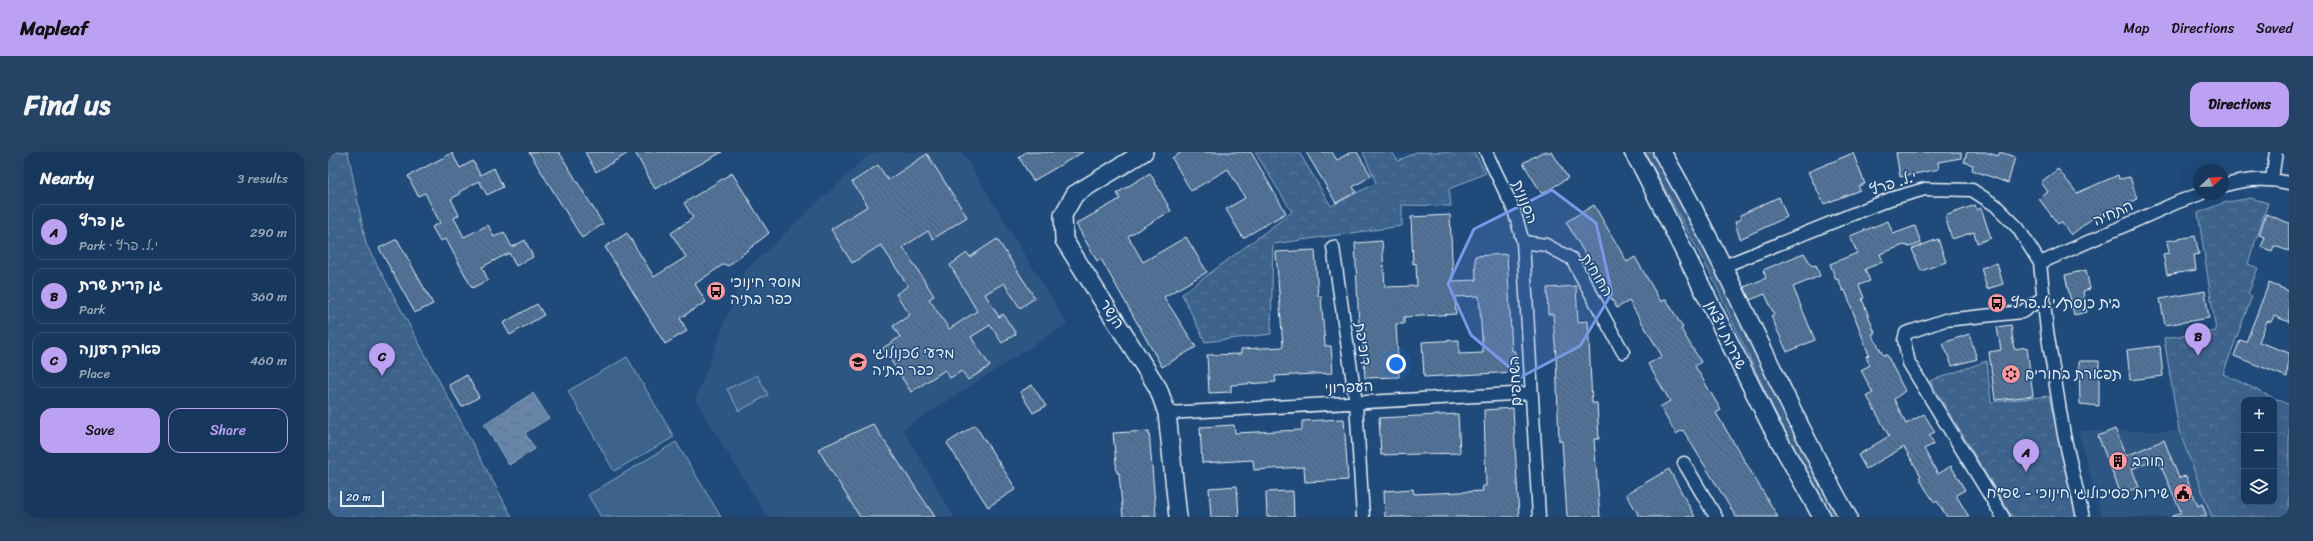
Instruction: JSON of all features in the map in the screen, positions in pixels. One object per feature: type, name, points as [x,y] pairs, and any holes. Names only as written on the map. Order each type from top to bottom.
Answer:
[{"type":"street","name":"הנשר","points":[[1144,152],[1075,194],[1063,215],[1064,240],[1158,388],[1167,413],[1178,517]]},
{"type":"street","name":"הסנונית","points":[[1486,152],[1514,210],[1523,242]]},
{"type":"street","name":"שדרות ויצמן","points":[[1633,152],[1770,424],[1822,517]]},
{"type":"street","name":"שדרות ויצמן","points":[[1662,152],[1724,266],[1820,468],[1848,517]]},
{"type":"street","points":[[2272,179],[2276,152]]},
{"type":"street","points":[[2229,184],[2236,182],[2272,179],[2289,183]]},
{"type":"street","name":"י.ל. פרץ","points":[[1724,266],[1890,199],[1925,189],[1972,190],[1995,205],[2018,228],[2040,263],[2047,331],[2064,435],[2082,517]]},
{"type":"street","name":"התחיה","points":[[2040,263],[2193,197]]},
{"type":"street","name":"החוחית","points":[[1523,242],[1546,245],[1572,259],[1622,352]]},
{"type":"street","name":"השחפים","points":[[1523,242],[1539,517]]},
{"type":"street","name":"דוכיפת","points":[[1333,247],[1356,403],[1363,517]]},
{"type":"street","points":[[2003,517],[1909,363],[1904,340],[1906,333],[1944,320],[2022,312],[2044,297]]},
{"type":"street","name":"העפרוני","points":[[1167,413],[1532,393]]},
{"type":"street","points":[[1684,463],[1716,517]]},
{"type":"highlighted area","points":[[1552,190],[1596,223],[1612,293],[1580,346],[1521,377],[1471,335],[1448,284],[1474,229]]},
{"type":"shaded area","name":"מדעי טכנולוגי כפר בתיה","points":[[879,152],[962,152],[1067,324],[903,429],[954,517],[767,517],[695,400],[744,272],[868,155]]},
{"type":"shaded area","points":[[2078,431],[2179,431],[2212,517],[2102,517]]},
{"type":"green space","points":[[328,152],[348,152],[366,244],[512,517],[328,517]]},
{"type":"green space","points":[[1255,152],[1299,152],[1331,206],[1376,183],[1363,152],[1392,152],[1398,161],[1416,152],[1474,152],[1486,173],[1449,189],[1451,206],[1402,205],[1402,226],[1273,244],[1271,334],[1205,342],[1182,294],[1292,212]]},
{"type":"green space","points":[[1645,152],[1657,152],[1719,270],[1781,406],[1837,517],[1831,517],[1774,410],[1710,273]]},
{"type":"green space","points":[[2251,198],[2268,203],[2248,264],[2258,268],[2248,294],[2252,296],[2223,374],[2272,397],[2241,397],[2241,505],[2277,505],[2277,399],[2289,405],[2289,517],[2212,517],[2179,431],[2164,338],[2216,331],[2198,213],[2223,203]]},
{"type":"green space","points":[[627,357],[674,437],[614,471],[568,391]]},
{"type":"green space","points":[[1987,361],[1991,402],[2049,396],[2077,517],[2012,517],[1930,381]]},
{"type":"green space","points":[[757,375],[768,395],[739,411],[727,389]]},
{"type":"green space","points":[[676,442],[721,517],[601,517],[588,495]]},
{"type":"water","points":[[533,393],[549,418],[525,433],[535,449],[509,465],[484,424]]},
{"type":"building","points":[[529,152],[559,152],[603,224],[582,238]]},
{"type":"building","points":[[585,152],[630,152],[596,172]]},
{"type":"building","points":[[635,152],[722,152],[655,189]]},
{"type":"building","points":[[1026,152],[1083,152],[1033,181],[1019,157]]},
{"type":"building","points":[[1182,152],[1251,152],[1286,213],[1243,238],[1226,209],[1245,198],[1228,169],[1191,191],[1172,158]]},
{"type":"building","points":[[1306,152],[1332,152],[1337,160],[1351,152],[1357,152],[1371,176],[1353,187],[1356,192],[1336,203]]},
{"type":"building","points":[[1542,152],[1552,152],[1568,178],[1542,194],[1523,163]]},
{"type":"building","points":[[1896,152],[1961,152],[1961,158],[1938,162],[1939,169],[1900,177]]},
{"type":"building","points":[[1967,152],[1985,152],[1998,156],[2000,152],[2015,157],[2008,183],[1972,170],[1973,165],[1964,162]]},
{"type":"building","points":[[452,153],[460,168],[473,161],[480,175],[494,168],[503,187],[487,195],[479,181],[459,192],[460,194],[451,199],[459,215],[454,218],[464,237],[488,225],[494,237],[504,232],[512,247],[525,240],[533,257],[516,266],[509,253],[482,267],[488,280],[472,288],[446,239],[440,241],[432,227],[440,223],[425,193],[418,196],[408,176]]},
{"type":"building","points":[[1853,153],[1865,184],[1858,186],[1860,190],[1824,204],[1808,172]]},
{"type":"building","points":[[927,154],[967,217],[933,239],[928,231],[903,247],[934,296],[929,299],[949,329],[977,311],[950,265],[967,253],[970,257],[997,239],[1035,298],[1020,308],[1004,283],[985,294],[999,317],[1003,314],[1016,334],[1002,343],[990,325],[971,337],[990,366],[968,380],[962,371],[950,378],[945,370],[911,392],[883,348],[900,337],[893,326],[910,315],[896,294],[908,286],[881,245],[852,263],[831,229],[868,206],[852,182],[878,165],[888,180]]},
{"type":"building","points":[[2058,169],[2077,193],[2118,175],[2119,179],[2130,177],[2137,199],[2094,217],[2071,235],[2061,222],[2058,224],[2039,199],[2048,192],[2041,182]]},
{"type":"building","points":[[732,173],[769,233],[728,266],[724,264],[695,284],[706,302],[680,318],[687,331],[665,344],[605,247],[627,233],[654,277],[686,257],[671,233],[693,218],[684,203]]},
{"type":"building","points":[[1150,173],[1171,211],[1128,236],[1143,262],[1186,237],[1207,272],[1164,297],[1196,347],[1162,367],[1101,259],[1097,261],[1076,224],[1120,199],[1117,193]]},
{"type":"building","points":[[1779,197],[1787,217],[1740,239],[1735,222],[1741,219],[1740,215]]},
{"type":"building","points":[[1594,205],[1627,262],[1635,257],[1661,302],[1666,299],[1683,328],[1681,329],[1701,362],[1695,366],[1721,410],[1716,413],[1778,517],[1736,517],[1683,430],[1676,434],[1660,407],[1670,401],[1648,364],[1662,356],[1629,301],[1617,308],[1566,222]]},
{"type":"building","points":[[1975,205],[1977,210],[1981,208],[1991,238],[1977,243],[1974,232],[1952,239],[1945,216]]},
{"type":"building","points":[[2266,214],[2289,223],[2289,251],[2274,246],[2272,251],[2261,247],[2265,237],[2259,235]]},
{"type":"building","points":[[1450,215],[1453,281],[1476,280],[1475,256],[1507,254],[1512,351],[1515,351],[1516,372],[1424,377],[1422,342],[1459,340],[1459,354],[1483,353],[1479,296],[1455,297],[1456,314],[1404,317],[1404,324],[1396,324],[1399,377],[1365,378],[1362,326],[1359,327],[1355,243],[1382,241],[1385,287],[1417,286],[1416,263],[1413,264],[1411,217]]},
{"type":"building","points":[[1888,221],[1893,234],[1915,226],[1921,243],[1910,247],[1904,245],[1880,254],[1883,262],[1865,269],[1870,281],[1859,285],[1864,298],[1862,299],[1875,333],[1872,334],[1883,355],[1887,355],[1905,391],[1894,399],[1906,424],[1924,414],[1935,432],[1929,435],[1934,444],[1924,449],[1938,474],[1951,466],[1965,490],[1956,495],[1969,517],[1947,517],[1937,501],[1935,503],[1925,488],[1919,477],[1921,476],[1904,447],[1866,469],[1858,455],[1889,436],[1867,396],[1873,393],[1861,370],[1870,365],[1866,356],[1869,355],[1845,290],[1843,291],[1838,279],[1836,280],[1830,264],[1857,253],[1850,236]]},
{"type":"building","points":[[2195,236],[2199,254],[2194,255],[2196,270],[2167,275],[2163,254],[2169,253],[2167,241]]},
{"type":"building","points":[[397,239],[433,304],[415,313],[379,248]]},
{"type":"building","points":[[1938,239],[1946,262],[1921,271],[1912,249]]},
{"type":"building","points":[[1315,250],[1318,296],[1321,296],[1325,346],[1331,346],[1333,373],[1275,376],[1276,382],[1231,385],[1231,392],[1209,393],[1207,355],[1241,354],[1241,349],[1283,347],[1276,252]]},
{"type":"building","points":[[1804,253],[1812,266],[1816,265],[1820,276],[1793,287],[1815,340],[1787,352],[1771,316],[1774,314],[1765,294],[1750,300],[1744,287],[1766,278],[1763,270]]},
{"type":"building","points":[[1997,263],[2003,284],[1987,289],[1981,268]]},
{"type":"building","points":[[2086,270],[2090,289],[2083,291],[2087,312],[2074,315],[2065,275]]},
{"type":"building","points":[[2269,283],[2289,291],[2289,322],[2274,316],[2271,322],[2267,321],[2259,342],[2289,353],[2287,377],[2234,356],[2240,340],[2246,342]]},
{"type":"building","points":[[1576,286],[1578,322],[1588,321],[1592,403],[1597,403],[1599,439],[1594,439],[1600,517],[1567,517],[1562,441],[1559,441],[1553,314],[1548,314],[1547,288]]},
{"type":"building","points":[[2205,291],[2209,318],[2165,325],[2160,299]]},
{"type":"building","points":[[537,304],[544,315],[510,335],[503,323]]},
{"type":"building","name":"תפארת בחורים","points":[[2011,325],[2014,349],[2027,347],[2033,396],[1995,400],[1989,352],[2001,350],[1997,327]]},
{"type":"building","points":[[1969,334],[1977,359],[1952,366],[1943,343]]},
{"type":"building","points":[[2160,346],[2163,376],[2130,380],[2127,350]]},
{"type":"building","points":[[2079,361],[2099,361],[2099,406],[2080,404]]},
{"type":"building","points":[[467,375],[479,397],[462,407],[449,385]]},
{"type":"building","points":[[1032,385],[1046,406],[1033,413],[1020,392]]},
{"type":"building","points":[[1513,408],[1519,517],[1385,517],[1384,491],[1413,489],[1414,494],[1483,491],[1482,486],[1486,486],[1484,410]]},
{"type":"building","points":[[1458,414],[1460,453],[1381,455],[1379,418]]},
{"type":"building","points":[[1344,419],[1348,480],[1305,482],[1304,467],[1254,470],[1253,460],[1202,463],[1200,427],[1234,425],[1235,433],[1302,430],[1302,421]]},
{"type":"building","points":[[873,424],[935,517],[860,517],[818,449]]},
{"type":"building","points":[[975,425],[1016,489],[988,507],[947,443]]},
{"type":"building","points":[[2115,429],[2126,456],[2164,440],[2179,478],[2186,476],[2198,506],[2202,504],[2207,517],[2171,517],[2181,512],[2160,464],[2157,465],[2155,459],[2132,469],[2139,487],[2121,494],[2098,436]]},
{"type":"building","points":[[1149,431],[1156,516],[1123,517],[1119,473],[1117,473],[1113,433]]},
{"type":"building","points":[[1669,469],[1695,517],[1640,517],[1626,494]]},
{"type":"building","points":[[1237,486],[1239,517],[1211,517],[1209,488]]},
{"type":"building","points":[[1293,491],[1294,517],[1267,517],[1266,492]]},
{"type":"place","name":"מוסד חינוכי כפר בתיה","points":[[716,291]]},
{"type":"place","name":"בית כנסת/י.ל.פרץ","points":[[1997,303]]},
{"type":"place","name":"גן קרית שרת","points":[[2198,356]]},
{"type":"place","name":"מדעי טכנולוגי כפר בתיה","points":[[858,362]]},
{"type":"place","name":"תפארת בחורים","points":[[2011,374]]},
{"type":"place","name":"פארק רעננה","points":[[382,376]]},
{"type":"place","name":"חורב","points":[[2118,461]]},
{"type":"place","name":"גן פרץ","points":[[2026,472]]},
{"type":"place","name":"שירות פסיכולוגי חינוכי - שפ\"ח","points":[[2183,493]]}]
